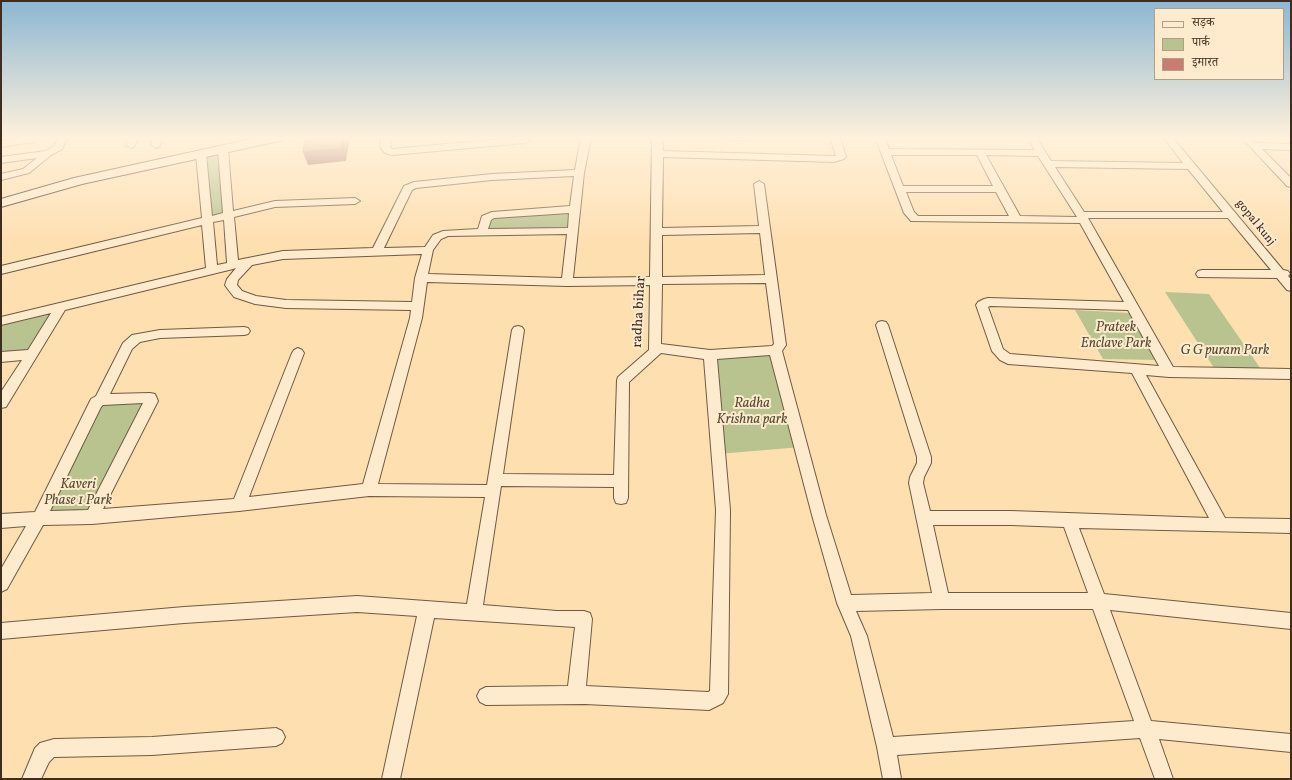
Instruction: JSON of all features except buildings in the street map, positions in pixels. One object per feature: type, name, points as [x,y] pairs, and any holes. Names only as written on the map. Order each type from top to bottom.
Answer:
[{"type":"street","points":[[1,177],[16,173]]},
{"type":"street","points":[[1,203],[116,173]]},
{"type":"street","points":[[203,173],[212,270]]},
{"type":"street","points":[[225,173],[233,265]]},
{"type":"street","points":[[377,252],[408,188],[414,185],[492,177],[570,173]]},
{"type":"street","points":[[567,282],[579,173]]},
{"type":"street","name":"radha bihar","points":[[620,498],[623,380],[627,375],[656,352],[658,173]]},
{"type":"street","points":[[893,173],[909,213],[915,219],[1016,219],[1232,215]]},
{"type":"street","points":[[991,173],[1016,219]]},
{"type":"street","points":[[1054,173],[1082,218],[1169,372]]},
{"type":"street","name":"gopal kunj","points":[[1197,173],[1285,274],[1291,287]]},
{"type":"street","points":[[1281,173],[1291,184]]},
{"type":"street","points":[[655,348],[710,355],[775,350],[780,345],[759,184]]},
{"type":"street","points":[[899,189],[999,189]]},
{"type":"street","points":[[1,270],[208,222],[281,203],[355,201]]},
{"type":"street","points":[[482,232],[486,218],[492,215],[575,209]]},
{"type":"street","points":[[657,232],[766,229]]},
{"type":"street","points":[[369,490],[416,318],[416,306],[428,250],[437,237],[443,234],[482,232],[573,231]]},
{"type":"street","points":[[1,321],[233,265],[297,253],[428,250]]},
{"type":"street","points":[[248,262],[233,279],[231,285],[238,294],[255,300],[286,304],[416,306]]},
{"type":"street","points":[[1202,274],[1285,274]]},
{"type":"street","points":[[421,278],[567,282],[772,279]]},
{"type":"street","points":[[1132,306],[988,302],[982,305],[998,351],[1008,359],[1169,372],[1291,374]]},
{"type":"street","points":[[1,402],[61,307]]},
{"type":"street","points":[[882,325],[924,456],[924,463],[917,477],[916,483],[942,601]]},
{"type":"street","points":[[474,613],[518,330]]},
{"type":"street","points":[[101,400],[127,346],[136,338],[160,334],[244,331]]},
{"type":"street","points":[[775,350],[819,515],[846,603],[859,636],[886,747],[892,779]]},
{"type":"street","points":[[239,504],[298,353]]},
{"type":"street","points":[[1,357],[31,354]]},
{"type":"street","points":[[486,696],[576,695],[709,701],[714,699],[719,694],[723,510],[710,355]]},
{"type":"street","points":[[1136,369],[1221,525]]},
{"type":"street","points":[[1,584],[39,518],[96,402],[101,400],[150,398],[151,401],[92,517]]},
{"type":"street","points":[[1,521],[39,518],[92,517],[239,504],[369,490],[621,481]]},
{"type":"street","points":[[923,518],[1011,518],[1069,522],[1291,526]]},
{"type":"street","points":[[1069,522],[1164,779]]},
{"type":"street","points":[[846,603],[942,601],[1098,601],[1291,621]]},
{"type":"street","points":[[1,632],[184,615],[358,604],[557,619],[584,619],[576,695]]},
{"type":"street","points":[[390,779],[427,610]]},
{"type":"street","points":[[886,747],[1145,729],[1291,743]]},
{"type":"street","points":[[31,779],[42,755],[47,750],[54,748],[152,746],[276,737]]},
{"type":"green space","points":[[203,173],[225,173],[228,211],[207,217]]},
{"type":"green space","points":[[575,209],[573,231],[482,232],[488,217]]},
{"type":"green space","name":"G G puram Park","points":[[1165,292],[1209,294],[1263,372],[1216,371]]},
{"type":"green space","points":[[61,307],[31,354],[1,356],[1,321]]},
{"type":"green space","name":"Prateek Enclave Park","points":[[1075,310],[1129,313],[1157,360],[1103,359]]},
{"type":"green space","name":"Radha Krishna park","points":[[775,350],[801,447],[718,454],[710,355]]},
{"type":"green space","name":"Kaveri Phase 1 Park","points":[[150,398],[92,517],[39,518],[101,400]]}]
